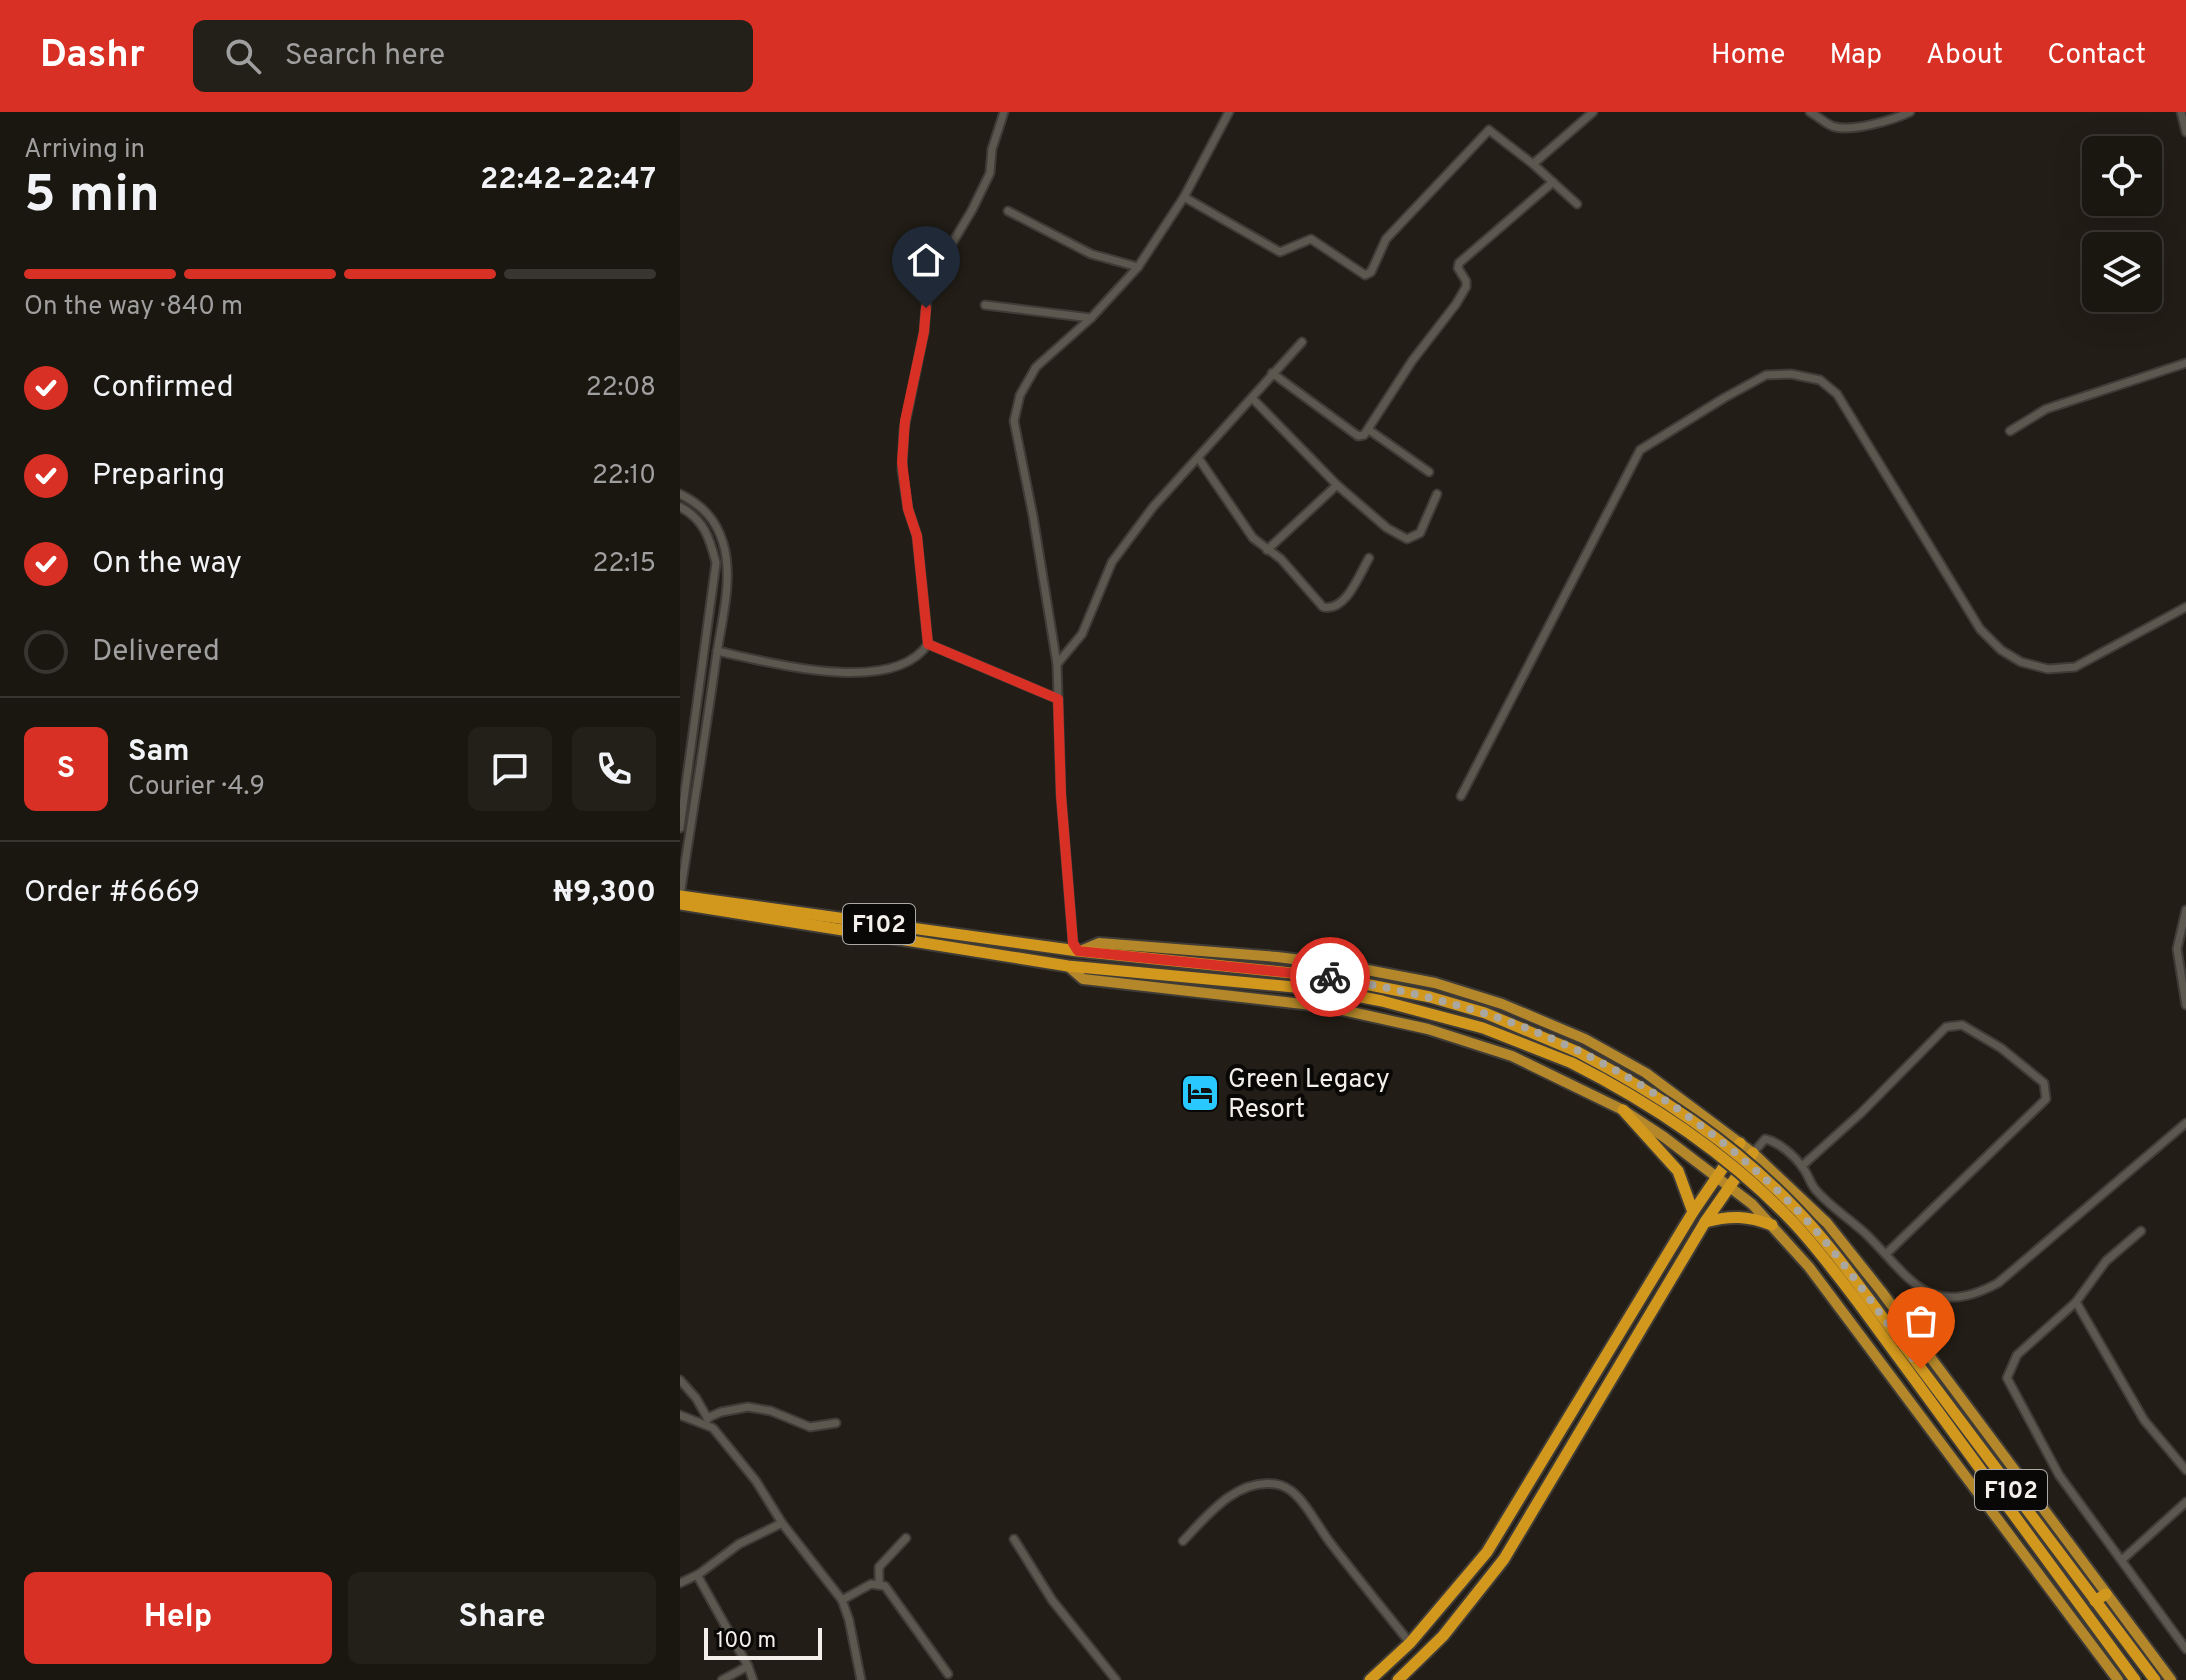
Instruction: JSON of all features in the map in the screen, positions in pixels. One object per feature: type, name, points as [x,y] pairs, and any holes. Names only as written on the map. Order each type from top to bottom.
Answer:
[{"type":"highway","name":"F102","points":[[680,896],[1078,951],[1330,977],[1388,987],[1485,1013],[1575,1058],[1708,1146],[1789,1218],[1864,1302],[2155,1680]]},
{"type":"highway","name":"F102","points":[[680,903],[1068,966],[1340,993],[1483,1028],[1575,1058]]},
{"type":"highway","points":[[1623,1110],[1678,1171],[1693,1212]]},
{"type":"highway","points":[[1370,1680],[1410,1643],[1487,1552],[1693,1212],[1740,1143]]},
{"type":"highway","points":[[1398,1680],[1443,1636],[1504,1559],[1705,1222],[1753,1153]]},
{"type":"highway","points":[[1705,1222],[1738,1216],[1772,1225]]},
{"type":"highway","name":"F102","points":[[1864,1302],[2135,1680]]},
{"type":"highway","points":[[2095,1601],[2106,1594]]},
{"type":"highway","points":[[2072,1619],[2083,1611]]},
{"type":"highway","points":[[1427,1624],[1443,1636]]},
{"type":"main road","points":[[1078,951],[1099,943],[1277,957],[1341,965],[1435,983],[1502,1004],[1585,1039],[1646,1073],[1753,1153],[1827,1223],[2171,1680]]},
{"type":"main road","points":[[1068,966],[1083,979],[1329,1007],[1428,1029],[1512,1056],[1623,1110],[1664,1137],[1729,1186],[1772,1225],[1817,1278],[2118,1680]]},
{"type":"street","points":[[717,651],[792,666],[863,673],[901,666],[915,658],[928,644],[917,536],[908,509],[902,470],[904,429],[924,332],[928,284],[990,173],[992,149],[1004,112]]},
{"type":"street","points":[[1078,951],[1073,943],[1061,795],[1057,664],[1014,421],[1020,395],[1036,367],[1091,318],[1138,267],[1184,197],[1229,112]]},
{"type":"street","points":[[1533,164],[1593,112]]},
{"type":"street","points":[[1810,112],[1833,126],[1845,128],[1888,120],[1910,112]]},
{"type":"street","points":[[2181,112],[2186,132]]},
{"type":"street","points":[[1184,197],[1280,252],[1311,239],[1365,275],[1371,272],[1386,239],[1489,130],[1577,204]]},
{"type":"street","points":[[1272,373],[1358,436],[1369,430],[1412,361],[1466,287],[1459,263],[1553,182]]},
{"type":"street","points":[[1008,211],[1091,254],[1138,267]]},
{"type":"street","points":[[985,305],[1091,318]]},
{"type":"street","points":[[1057,664],[1082,634],[1112,562],[1153,507],[1302,342]]},
{"type":"street","points":[[2010,431],[2046,409],[2186,363]]},
{"type":"street","points":[[1461,796],[1640,450],[1766,375],[1791,374],[1820,380],[1837,394],[1980,629],[2001,650],[2021,662],[2048,669],[2075,667],[2186,607]]},
{"type":"street","points":[[1252,398],[1337,485],[1387,528],[1407,539],[1420,533],[1437,494]]},
{"type":"street","points":[[1369,430],[1429,472]]},
{"type":"street","points":[[1199,459],[1253,538],[1281,559],[1323,607],[1331,609],[1340,606],[1369,558]]},
{"type":"street","points":[[1267,550],[1337,485]]},
{"type":"street","points":[[680,494],[698,503],[714,521],[726,563],[717,651],[680,903]]},
{"type":"street","points":[[680,507],[691,513],[709,533],[716,563],[680,828]]},
{"type":"street","points":[[928,644],[1058,699]]},
{"type":"street","points":[[2186,910],[2177,949],[2186,1005]]},
{"type":"street","points":[[1802,1166],[1861,1113],[1946,1027],[1962,1025],[2001,1048],[2044,1083],[2046,1099],[1886,1254]]},
{"type":"street","points":[[1753,1153],[1765,1139],[1775,1141],[1802,1166],[1815,1189],[1886,1254],[1907,1279],[1926,1292],[1944,1297],[1977,1294],[1998,1283],[2186,1123]]},
{"type":"street","points":[[2141,1231],[2106,1261],[2076,1302],[2017,1355],[2007,1378],[2059,1475],[2186,1649]]},
{"type":"street","points":[[2076,1302],[2144,1420],[2186,1470]]},
{"type":"street","points":[[680,1380],[696,1398],[713,1428],[756,1481],[782,1523],[842,1600],[861,1680]]},
{"type":"street","points":[[707,1418],[748,1407],[771,1411],[810,1427],[836,1423]]},
{"type":"street","points":[[680,1415],[713,1428]]},
{"type":"street","points":[[1183,1541],[1216,1505],[1234,1494],[1255,1486],[1273,1484],[1287,1488],[1298,1497],[1410,1643]]},
{"type":"street","points":[[2123,1559],[2186,1502]]},
{"type":"street","points":[[680,1583],[697,1575],[739,1544],[782,1523]]},
{"type":"street","points":[[879,1583],[879,1567],[906,1538]]},
{"type":"street","points":[[1014,1539],[1052,1600],[1116,1680]]},
{"type":"street","points":[[697,1575],[753,1680]]},
{"type":"street","points":[[842,1600],[871,1584],[885,1586],[948,1674]]},
{"type":"street","points":[[722,1680],[748,1666]]},
{"type":"way so far","points":[[1330,977],[1388,987],[1485,1013],[1578,1052],[1656,1095],[1715,1137],[1795,1208],[1819,1234],[1921,1369]]},
{"type":"place","name":"Green Legacy Resort","points":[[1200,1093]]},
{"type":"route","points":[[926,308],[924,332],[905,421],[902,470],[908,509],[917,536],[928,644],[1058,699],[1061,795],[1073,943],[1078,951],[1330,977]]}]
